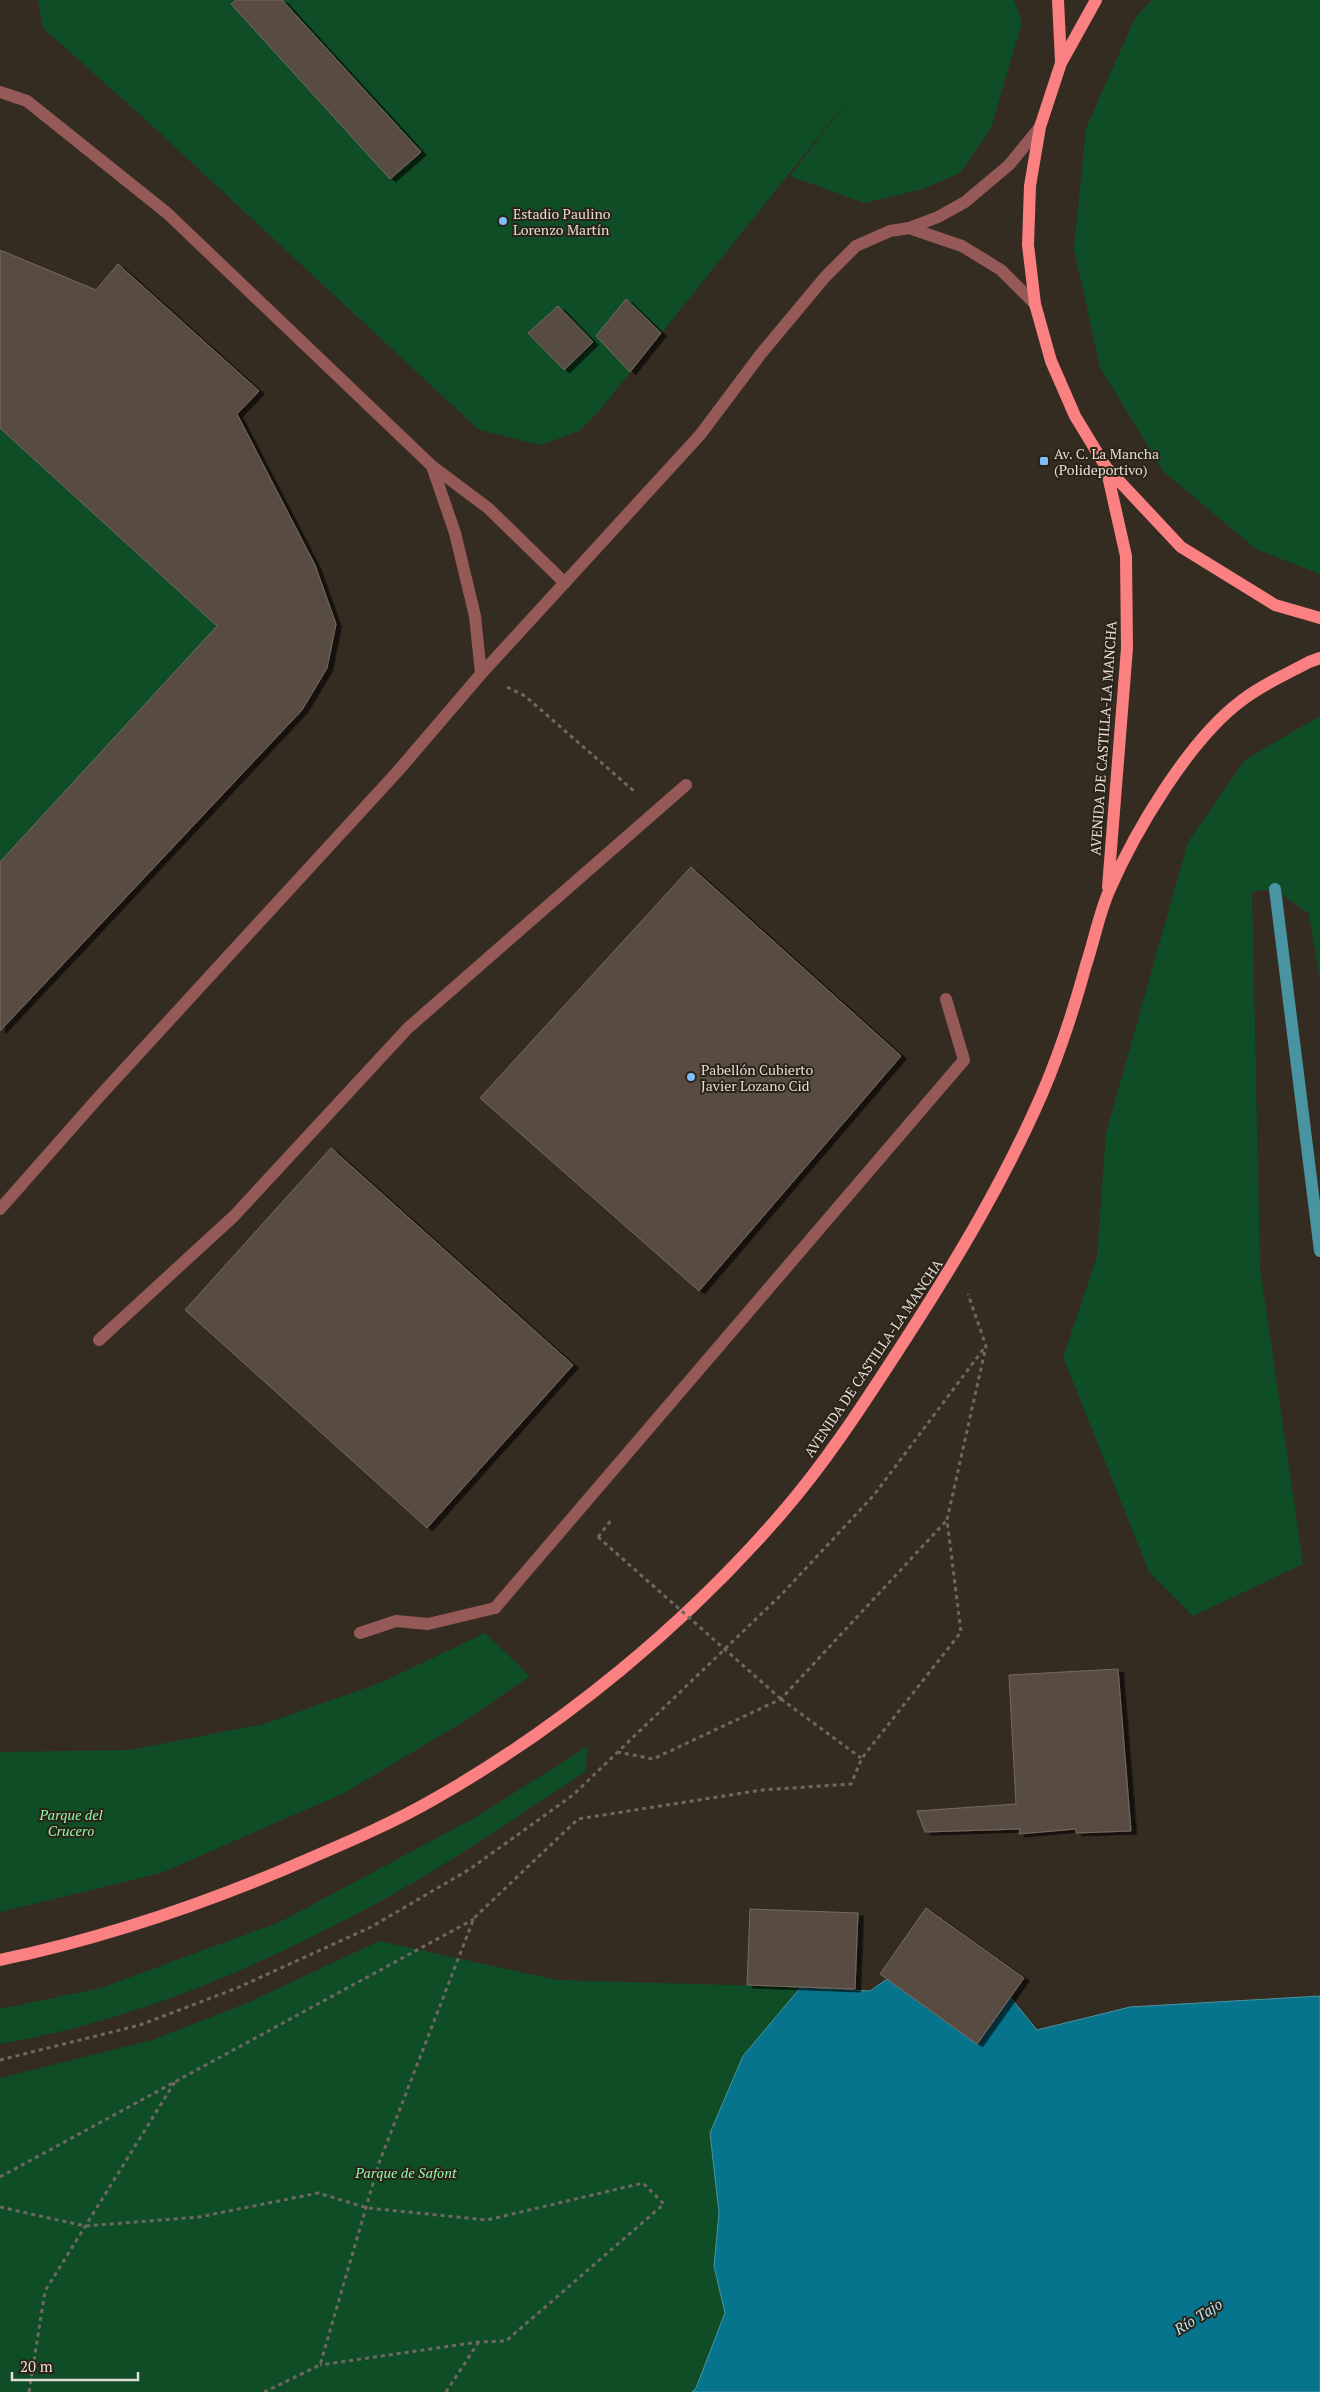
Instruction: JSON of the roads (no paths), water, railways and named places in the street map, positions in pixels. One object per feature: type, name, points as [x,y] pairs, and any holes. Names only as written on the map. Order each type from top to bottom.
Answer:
[{"type":"main road","points":[[1058,0],[1062,63]]},
{"type":"main road","points":[[1096,0],[1062,63],[1040,128],[1030,186],[1028,245],[1036,304],[1051,362],[1075,416],[1106,467],[1181,547],[1276,605],[1320,618]]},
{"type":"main road","name":"AVENIDA DE CASTILLA-LA MANCHA","points":[[1106,467],[1126,556],[1127,648],[1108,893]]},
{"type":"main road","name":"AVENIDA DE CASTILLA-LA MANCHA","points":[[0,1960],[103,1934],[225,1894],[383,1826],[434,1799],[482,1770],[573,1706],[664,1633],[779,1516],[835,1447],[957,1261],[1013,1157],[1044,1090],[1070,1021],[1108,893],[1152,809],[1202,737],[1242,700],[1309,662],[1320,658]]},
{"type":"street","points":[[0,92],[27,101],[167,213],[432,466],[488,508],[564,583]]},
{"type":"street","points":[[0,1209],[97,1100],[392,778],[480,674],[700,435],[760,355],[850,252],[856,246],[890,231],[909,228],[965,202],[1009,165],[1040,128]]},
{"type":"street","points":[[909,228],[962,246],[1001,270],[1036,304]]},
{"type":"street","points":[[432,466],[455,533],[475,616],[480,674]]},
{"type":"street","points":[[99,1340],[234,1216],[408,1028],[686,784]]},
{"type":"street","points":[[360,1633],[396,1621],[428,1624],[495,1608],[964,1060],[946,998]]},
{"type":"water","name":"Río Tajo","points":[[887,1979],[977,2044],[1010,1997],[1037,2030],[1130,2007],[1320,1996],[1320,2392],[692,2392],[696,2388],[725,2313],[714,2266],[719,2213],[710,2133],[743,2056],[801,1987],[870,1991]]},
{"type":"waterway","points":[[1275,889],[1320,1251]]},
{"type":"place","name":"Estadio Paulino Lorenzo Martín","points":[[503,221]]},
{"type":"place","name":"Av. C. La Mancha (Polideportivo)","points":[[1044,461]]},
{"type":"place","name":"Pabellón Cubierto Javier Lozano Cid","points":[[691,1077]]},
{"type":"park label","name":"Parque del Crucero","points":[[71,1822]]},
{"type":"park label","name":"Parque de Safont","points":[[406,2172]]}]
